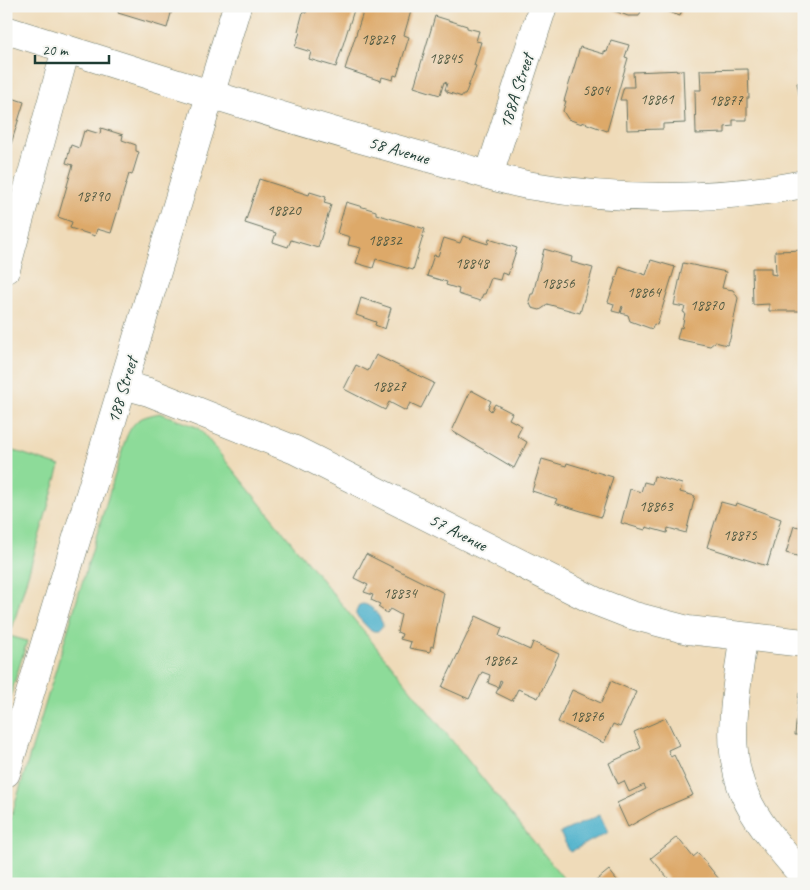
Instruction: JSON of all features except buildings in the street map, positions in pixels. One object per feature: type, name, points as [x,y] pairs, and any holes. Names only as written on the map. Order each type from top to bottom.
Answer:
[{"type":"street","name":"188 Street","points":[[6,774],[237,6]]},
{"type":"street","name":"188A Street","points":[[489,175],[543,6]]},
{"type":"street","name":"58 Avenue","points":[[6,30],[248,107],[531,186],[640,196],[704,197],[772,190],[804,184]]},
{"type":"street","points":[[6,269],[66,48]]},
{"type":"street","name":"57 Avenue","points":[[123,385],[149,392],[295,450],[595,601],[631,615],[688,630],[804,643]]},
{"type":"street","points":[[743,637],[733,724],[736,766],[744,793],[757,818],[804,877]]},
{"type":"green space","points":[[160,413],[199,428],[568,884],[6,884],[6,834],[126,438],[132,427],[139,420]]},
{"type":"green space","points":[[6,448],[60,466],[12,629],[6,628]]},
{"type":"green space","points":[[6,635],[27,641],[6,710]]},
{"type":"water","points":[[363,604],[376,612],[383,626],[379,631],[371,631],[356,615],[359,605]]},
{"type":"water","points":[[600,815],[608,832],[570,852],[560,833]]}]
